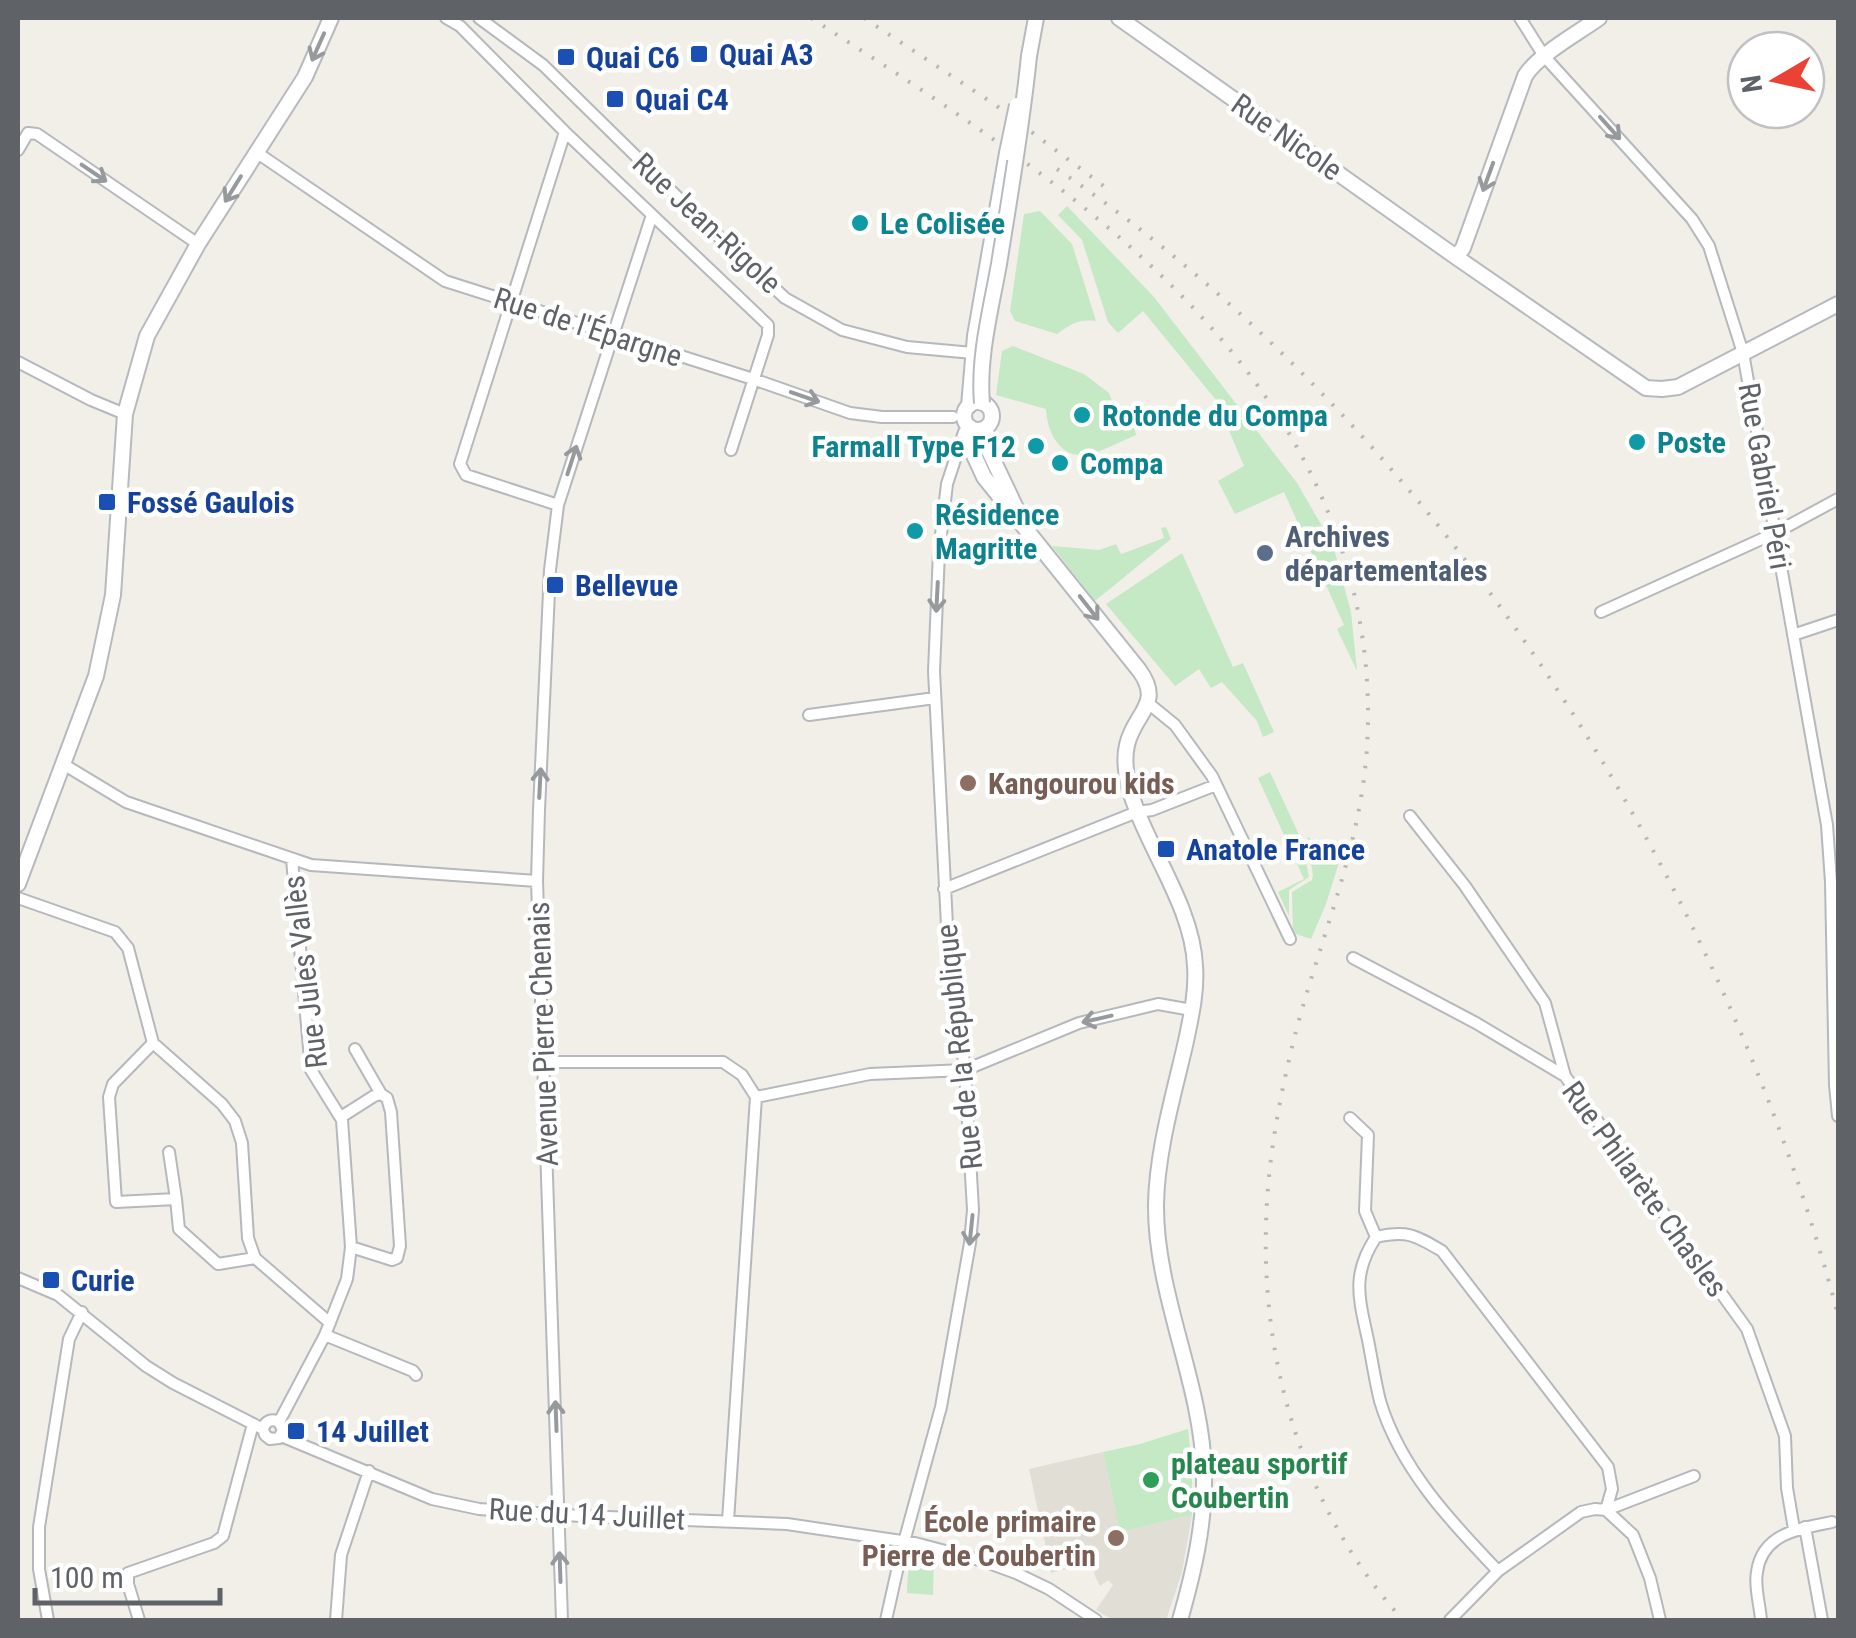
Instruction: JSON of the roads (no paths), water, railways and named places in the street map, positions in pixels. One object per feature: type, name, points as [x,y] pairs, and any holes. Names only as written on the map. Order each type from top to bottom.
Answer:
[{"type":"main road","points":[[18,884],[96,676],[113,595],[125,414],[147,336],[198,244],[304,77],[331,18]]},
{"type":"main road","points":[[1036,18],[1007,154],[973,353],[967,440],[984,477],[1150,690],[1148,703],[1128,740],[1125,764],[1137,812],[1189,930],[1196,967],[1192,1010],[1162,1153],[1156,1205],[1165,1275],[1198,1422],[1204,1470],[1202,1526],[1180,1620]]},
{"type":"main road","name":"Rue Nicole","points":[[1119,18],[1646,388],[1678,387],[1838,304]]},
{"type":"main road","points":[[1456,257],[1525,76],[1544,56],[1599,18]]},
{"type":"main road","points":[[970,417],[981,387],[987,326],[1022,123],[1028,56]]},
{"type":"street","points":[[446,18],[460,26],[768,326],[731,450]]},
{"type":"street","name":"Rue Jean-Rigole","points":[[479,18],[543,64],[785,298],[842,330],[908,347],[973,353]]},
{"type":"street","name":"Rue Gabriel Péri","points":[[1520,18],[1544,56],[1692,219],[1710,246],[1743,353],[1827,825],[1838,1116]]},
{"type":"street","points":[[558,506],[466,475],[460,464],[565,132]]},
{"type":"street","points":[[18,150],[28,133],[37,134],[198,244]]},
{"type":"street","name":"Rue de l'Épargne","points":[[256,152],[444,281],[850,413],[970,417]]},
{"type":"street","name":"Avenue Pierre Chenais","points":[[562,1620],[538,881],[551,554],[558,506],[652,215]]},
{"type":"street","points":[[19,364],[125,414]]},
{"type":"street","name":"Rue de la République","points":[[886,1620],[941,1408],[973,1210],[964,1070],[944,889],[934,671],[939,552],[947,484],[970,417]]},
{"type":"street","points":[[1601,612],[1775,533],[1838,499]]},
{"type":"street","points":[[1793,635],[1838,620]]},
{"type":"street","points":[[810,715],[935,698]]},
{"type":"street","points":[[1148,703],[1175,725],[1216,785],[1290,939]]},
{"type":"street","points":[[63,764],[126,802],[311,865],[538,881]]},
{"type":"street","points":[[944,889],[1216,785]]},
{"type":"street","points":[[1410,816],[1466,886],[1545,1003],[1565,1076]]},
{"type":"street","name":"Rue Jules Vallès","points":[[279,1422],[330,1323],[346,1279],[350,1246],[340,1118],[310,1070],[292,859]]},
{"type":"street","points":[[18,898],[115,932],[128,948],[153,1043],[222,1104],[235,1121],[242,1144],[248,1238],[256,1258],[330,1323]]},
{"type":"street","name":"Rue Philarète Chasles","points":[[1353,958],[1476,1022],[1565,1076],[1746,1329],[1785,1436],[1787,1488],[1822,1620]]},
{"type":"street","points":[[756,1097],[870,1074],[964,1070],[1079,1023],[1158,1004],[1192,1010]]},
{"type":"street","points":[[153,1043],[113,1084],[108,1097],[116,1202],[176,1198]]},
{"type":"street","points":[[350,1246],[392,1260],[397,1258],[400,1246],[388,1098],[381,1094],[356,1050]]},
{"type":"street","points":[[544,1062],[722,1062],[742,1075],[756,1097],[728,1521]]},
{"type":"street","points":[[340,1118],[381,1094]]},
{"type":"street","points":[[1350,1118],[1368,1135],[1365,1211],[1376,1237]]},
{"type":"street","points":[[169,1152],[179,1229],[218,1264],[256,1258]]},
{"type":"street","points":[[1498,1571],[1458,1530],[1424,1486],[1381,1403],[1360,1304],[1359,1267],[1376,1237],[1414,1234],[1442,1251],[1608,1466],[1612,1488],[1606,1510]]},
{"type":"street","points":[[18,1278],[58,1295],[173,1383],[261,1430],[276,1440],[283,1426],[269,1421],[261,1430],[248,1445],[223,1536],[214,1543],[128,1574],[139,1620]]},
{"type":"street","points":[[48,1620],[39,1569],[38,1527],[69,1339],[82,1312]]},
{"type":"street","points":[[325,1335],[416,1375]]},
{"type":"street","points":[[248,1445],[261,1430]]},
{"type":"street","name":"Rue du 14 Juillet","points":[[281,1436],[440,1501],[479,1508],[787,1524],[904,1541],[1016,1573],[1096,1620]]},
{"type":"street","points":[[336,1620],[342,1555],[369,1471]]},
{"type":"street","points":[[1450,1620],[1498,1571],[1581,1512],[1606,1510],[1694,1476]]},
{"type":"street","points":[[1606,1510],[1633,1535],[1650,1578],[1660,1620]]},
{"type":"street","points":[[1761,1620],[1756,1572],[1762,1554],[1777,1538],[1800,1528],[1832,1522]]},
{"type":"railway","points":[[811,18],[942,104],[1073,198],[1191,306],[1243,366],[1287,430],[1340,543],[1366,663],[1367,747],[1357,820],[1296,1031],[1280,1104],[1267,1202],[1267,1280],[1282,1386],[1316,1487],[1369,1579],[1403,1620]]},
{"type":"railway","points":[[864,18],[994,104],[1109,190]]},
{"type":"railway","points":[[1057,169],[1195,274],[1323,395],[1441,529],[1546,673],[1640,827],[1720,986],[1787,1150],[1838,1315]]},
{"type":"place","name":"Quai A3","points":[[699,54]]},
{"type":"place","name":"Quai C6","points":[[566,57]]},
{"type":"place","name":"Quai C4","points":[[615,99]]},
{"type":"place","name":"Le Colisée","points":[[860,223]]},
{"type":"place","name":"Rotonde du Compa","points":[[1082,415]]},
{"type":"place","name":"Poste","points":[[1637,442]]},
{"type":"place","name":"Farmall Type F12","points":[[1036,446]]},
{"type":"place","name":"Compa","points":[[1060,463]]},
{"type":"place","name":"Fossé Gaulois","points":[[107,502]]},
{"type":"place","name":"Résidence Magritte","points":[[915,531]]},
{"type":"place","name":"Archives départementales","points":[[1265,553]]},
{"type":"place","name":"Bellevue","points":[[555,585]]},
{"type":"place","name":"Kangourou kids","points":[[968,783]]},
{"type":"place","name":"Anatole France","points":[[1166,849]]},
{"type":"place","name":"Curie","points":[[51,1280]]},
{"type":"place","name":"14 Juillet","points":[[296,1431]]},
{"type":"place","name":"plateau sportif Coubertin","points":[[1151,1480]]},
{"type":"place","name":"École primaire Pierre de Coubertin","points":[[1116,1538]]}]
